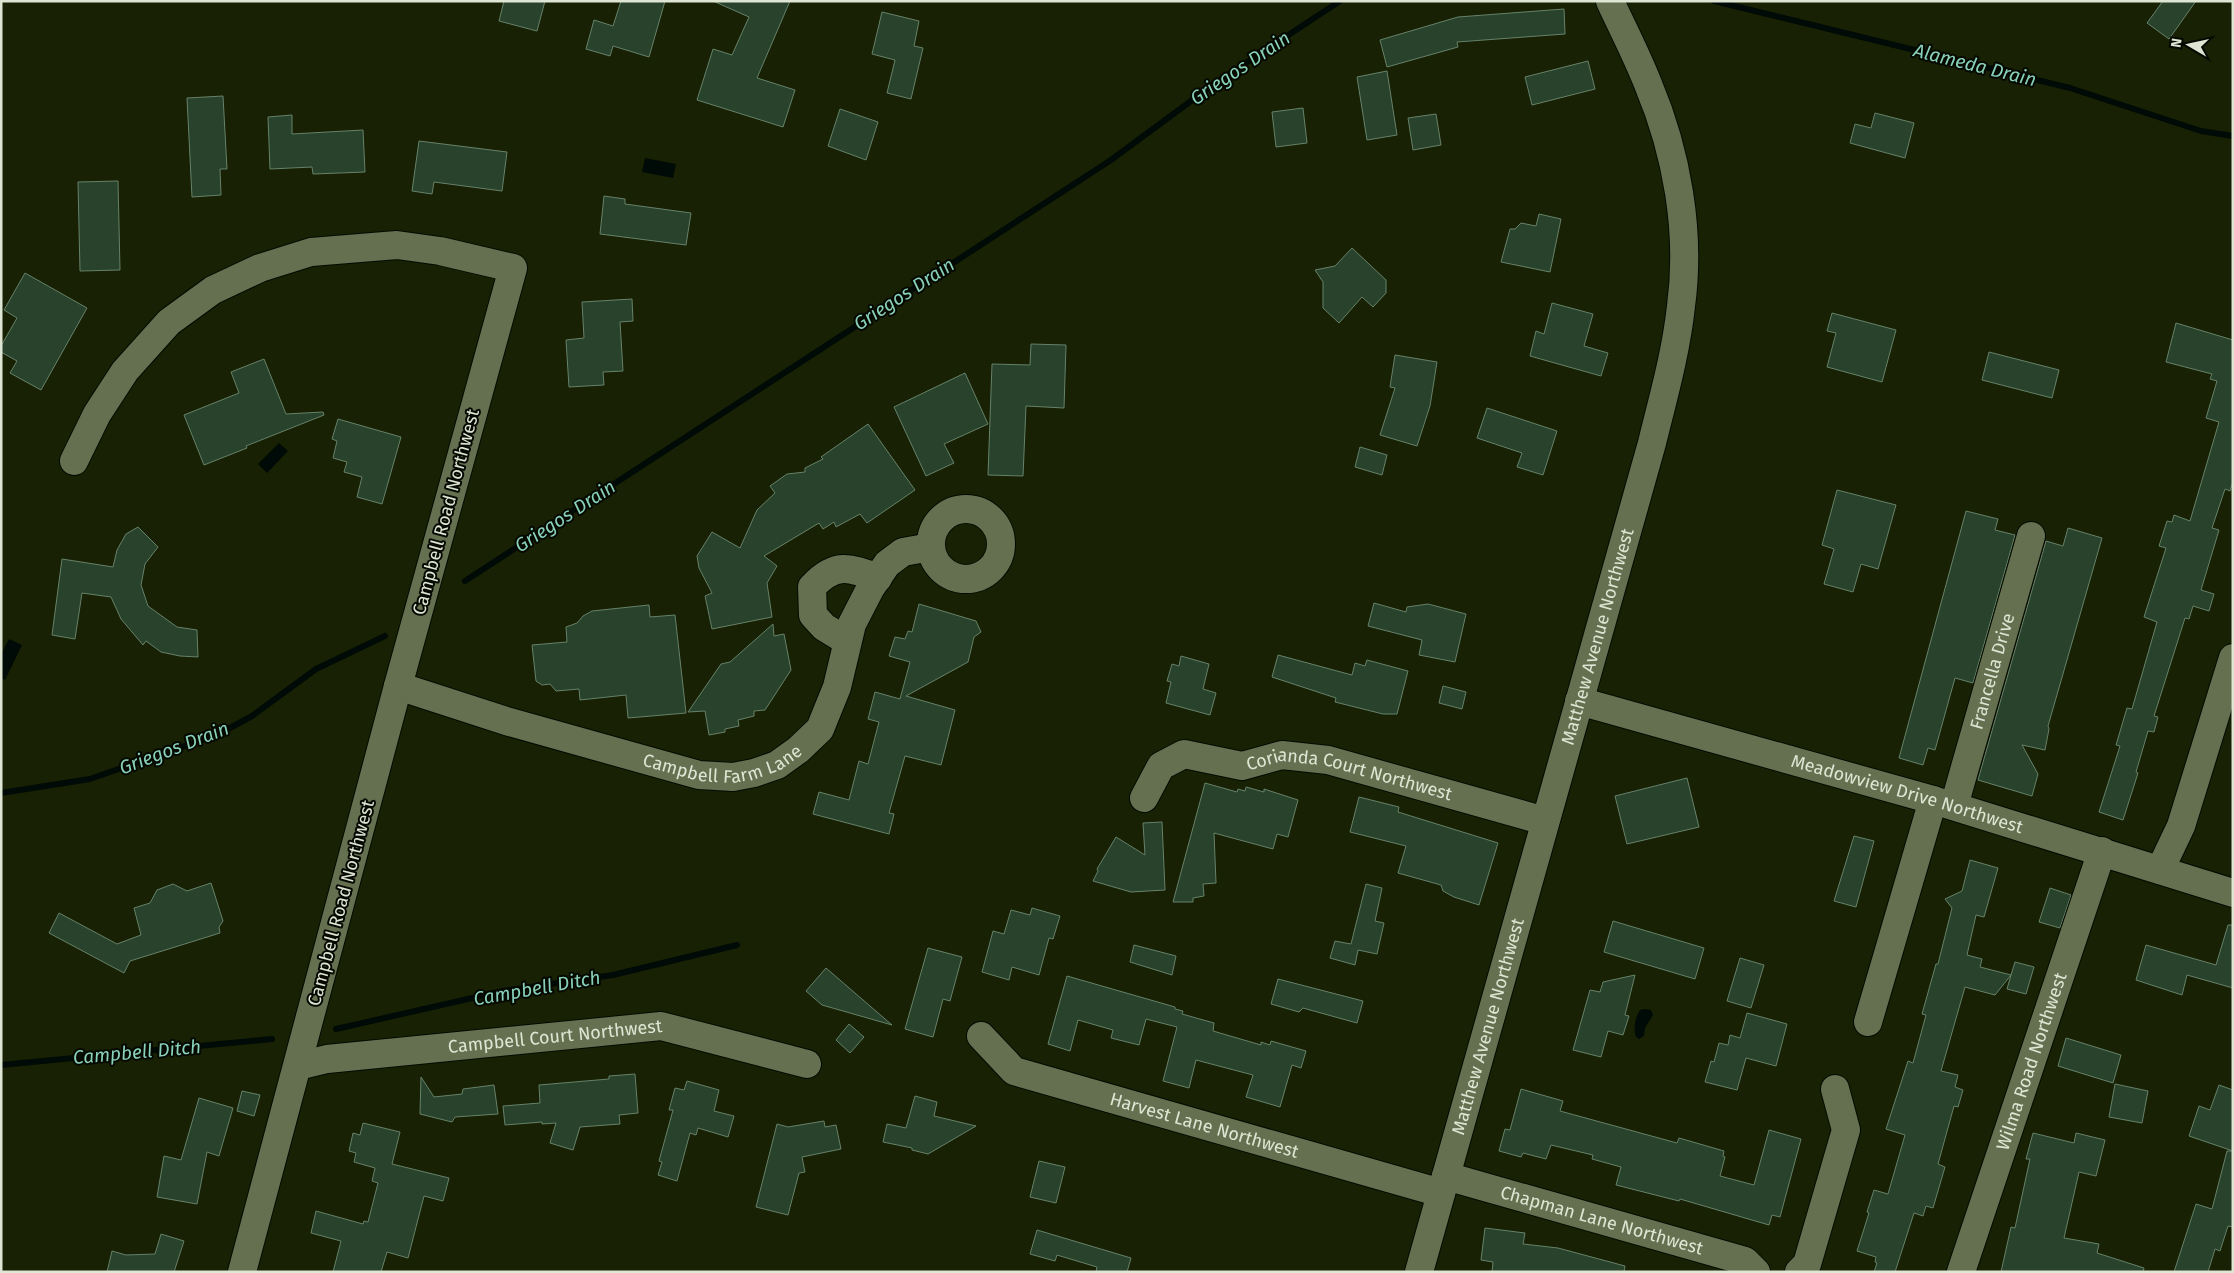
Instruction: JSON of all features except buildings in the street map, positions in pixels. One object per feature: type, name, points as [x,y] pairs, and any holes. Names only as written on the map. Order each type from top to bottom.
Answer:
[{"type":"street","name":"Matthew Avenue Northwest","points":[[1419,1272],[1652,444],[1675,352],[1682,305],[1684,256],[1674,162],[1649,84],[1610,1]]},
{"type":"street","name":"Campbell Road Northwest","points":[[74,461],[97,414],[125,371],[169,322],[213,290],[260,268],[311,252],[351,247],[397,245],[440,251],[513,268],[398,686],[242,1272]]},
{"type":"street","name":"Francella Drive","points":[[1868,1022],[1944,803],[2031,536]]},
{"type":"street","name":"Campbell Farm Lane","points":[[398,686],[506,721],[699,775],[733,777],[754,773],[777,765],[798,750],[820,729],[837,687],[852,624],[878,578],[887,564],[903,552],[931,547]]},
{"type":"street","points":[[847,642],[824,627],[813,615],[812,587],[822,576],[836,569],[852,568],[878,578]]},
{"type":"street","points":[[2160,870],[2181,826],[2233,658]]},
{"type":"street","name":"Meadowview Drive Northwest","points":[[1579,701],[1944,803],[2233,893]]},
{"type":"street","name":"Corianda Court Northwest","points":[[1144,798],[1161,766],[1184,754],[1242,766],[1282,755],[1328,760],[1545,821]]},
{"type":"street","name":"Wilma Road Northwest","points":[[1961,1272],[2102,851]]},
{"type":"street","name":"Campbell Court Northwest","points":[[298,1066],[326,1059],[661,1026],[807,1064]]},
{"type":"street","name":"Harvest Lane Northwest","points":[[981,1036],[1014,1071],[1444,1184]]},
{"type":"street","points":[[1799,1272],[1807,1264],[1846,1130],[1834,1089]]},
{"type":"street","name":"Chapman Lane Northwest","points":[[1444,1184],[1745,1261],[1756,1272]]},
{"type":"shaded area","points":[[645,158],[676,164],[673,178],[642,172]]},
{"type":"shaded area","points":[[279,443],[288,451],[267,473],[258,464]]},
{"type":"shaded area","points":[[9,639],[22,645],[5,680],[1,678],[1,654]]},
{"type":"shaded area","points":[[1640,1010],[1651,1010],[1653,1015],[1645,1028],[1644,1036],[1639,1039],[1635,1034],[1635,1023]]},
{"type":"waterway","name":"Griegos Drain","points":[[465,581],[1111,160],[1214,84],[1340,1]]},
{"type":"waterway","name":"Alameda Drain","points":[[1714,1],[2070,88],[2201,131],[2233,136]]},
{"type":"waterway","name":"Griegos Drain","points":[[1,793],[90,779],[219,734],[252,716],[316,669],[385,636]]},
{"type":"waterway","name":"Campbell Ditch","points":[[336,1029],[503,991],[613,975],[737,945]]},
{"type":"waterway","name":"Campbell Ditch","points":[[1,1065],[272,1039]]}]
